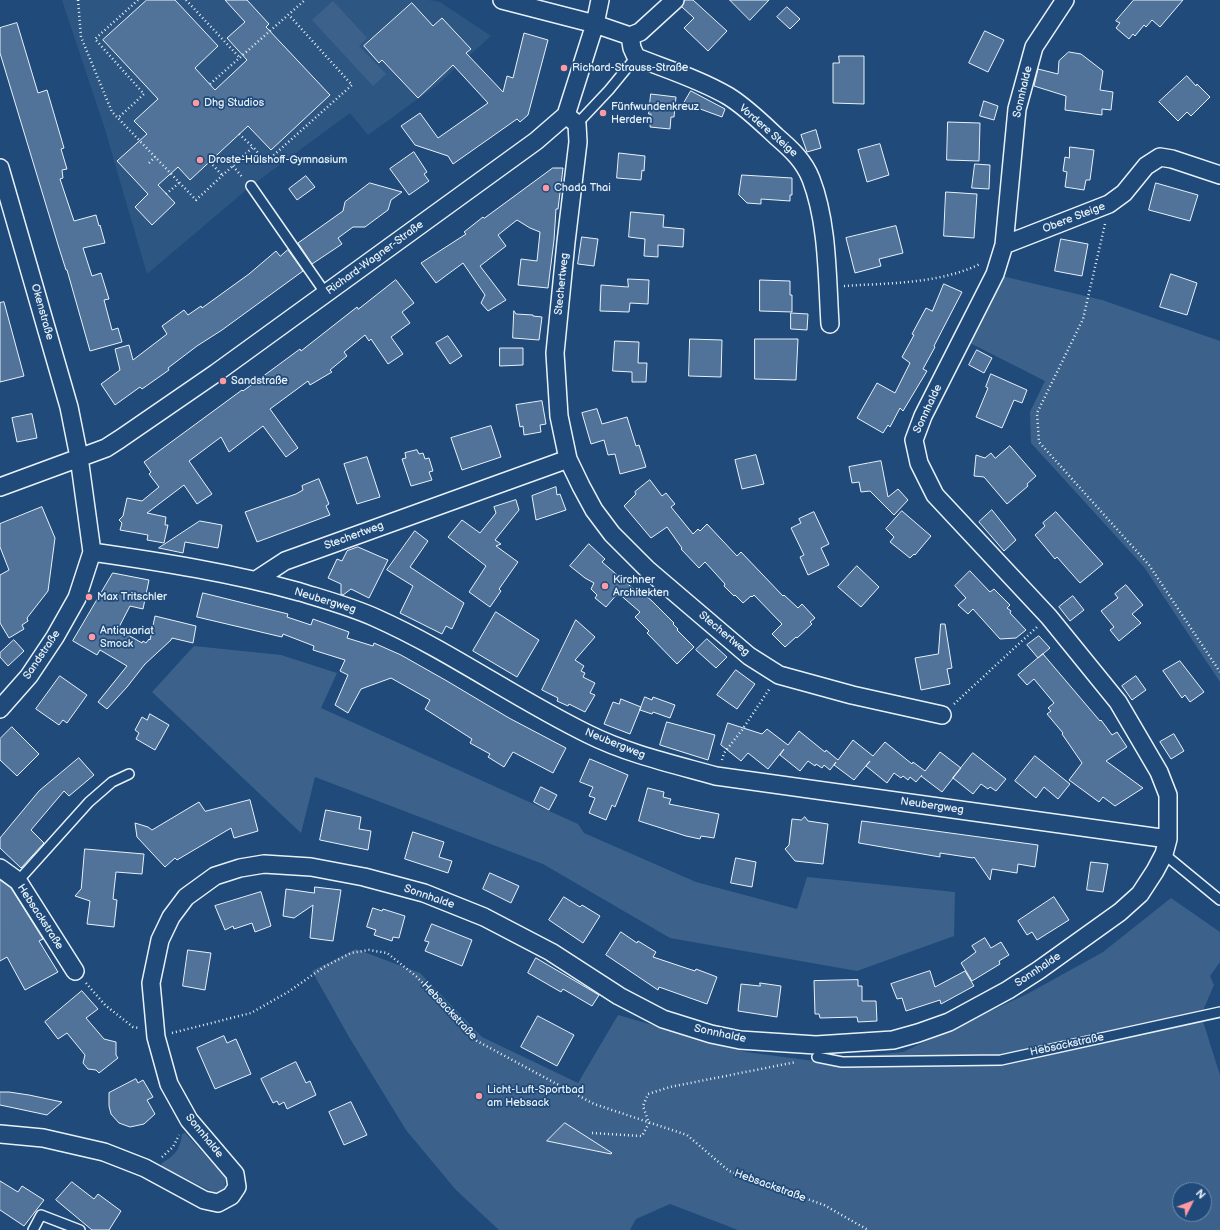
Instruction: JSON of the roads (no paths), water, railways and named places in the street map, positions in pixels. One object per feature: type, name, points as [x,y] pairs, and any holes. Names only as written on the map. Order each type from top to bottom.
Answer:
[{"type":"street","points":[[502,0],[595,24],[630,36],[640,32],[675,0]]},
{"type":"street","points":[[572,120],[600,0]]},
{"type":"street","name":"Sonnhalde","points":[[0,1134],[43,1138],[104,1152],[145,1168],[204,1200],[218,1203],[231,1196],[237,1187],[235,1174],[189,1120],[169,1084],[156,1037],[151,983],[160,940],[170,917],[186,897],[215,876],[240,868],[264,864],[311,867],[364,877],[424,893],[484,917],[544,948],[619,996],[663,1019],[711,1034],[740,1040],[816,1045],[893,1040],[949,1022],[1008,990],[1039,970],[1120,912],[1140,894],[1155,871],[1166,846],[1168,795],[1159,772],[1118,702],[1049,617],[935,495],[919,463],[914,440],[924,416],[995,274],[1004,245],[1017,109],[1034,48],[1065,0]]},
{"type":"street","points":[[630,36],[632,48],[636,57]]},
{"type":"street","name":"Vordere Steige","points":[[636,57],[696,79],[728,96],[757,118],[798,156],[811,178],[820,208],[826,251],[830,324]]},
{"type":"street","name":"Richard-Wagner-Straße","points":[[0,487],[106,448],[131,432],[326,294],[536,141],[572,120]]},
{"type":"street","name":"Stechertweg","points":[[572,120],[578,142],[555,353],[559,416],[568,459],[594,510],[612,534],[631,554],[749,656],[779,675],[852,695],[942,715]]},
{"type":"street","name":"Obere Steige","points":[[1004,245],[1109,204],[1124,193],[1146,166],[1160,157],[1172,159],[1220,175]]},
{"type":"street","name":"Okenstraße","points":[[0,168],[69,407],[79,457]]},
{"type":"street","name":"Sandstraße","points":[[0,710],[30,676],[55,638],[78,598],[92,552],[79,457]]},
{"type":"street","name":"Stechertweg","points":[[256,580],[286,561],[568,459]]},
{"type":"street","name":"Neubergweg","points":[[92,552],[256,580],[334,602],[374,617],[410,633],[525,700],[589,734],[646,757],[716,776],[1166,846]]},
{"type":"street","name":"Hebsackstraße","points":[[0,868],[18,881],[75,970]]},
{"type":"lane","points":[[572,120],[609,90],[636,57]]},
{"type":"lane","points":[[251,186],[326,294]]},
{"type":"lane","points":[[18,881],[89,802],[112,782],[129,774]]},
{"type":"lane","points":[[1166,846],[1220,900]]},
{"type":"lane","name":"Hebsackstraße","points":[[817,1057],[842,1062],[1001,1060],[1220,1012]]},
{"type":"lane","points":[[33,1230],[42,1215],[80,1230]]},
{"type":"place","name":"Richard-Strauss-Straße","points":[[564,68]]},
{"type":"place","name":"Dhg Studios","points":[[196,103]]},
{"type":"place","name":"Fünfwundenkreuz Herdern","points":[[603,113]]},
{"type":"place","name":"Droste-Hülshoff-Gymnasium","points":[[200,160]]},
{"type":"place","name":"Chada Thai","points":[[546,188]]},
{"type":"place","name":"Sandstraße","points":[[223,381]]},
{"type":"place","name":"Kirchner Architekten","points":[[605,586]]},
{"type":"place","name":"Max Tritschler","points":[[89,597]]},
{"type":"place","name":"Antiquariat Smock","points":[[92,637]]},
{"type":"place","name":"Licht-Luft-Sportbad am Hebsack","points":[[479,1096]]}]
